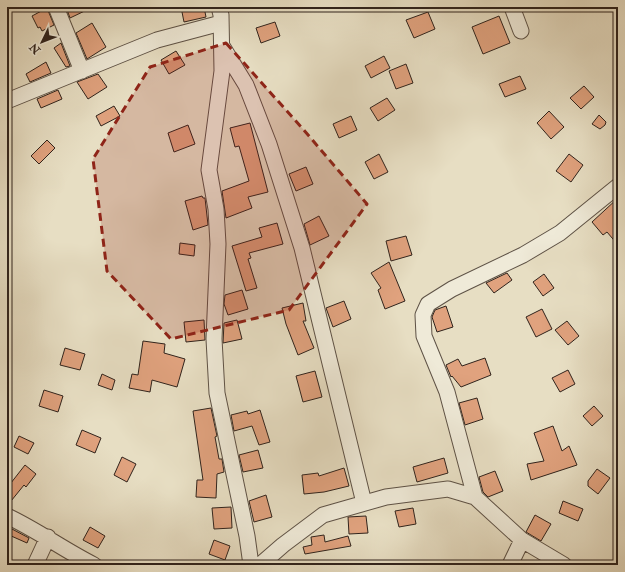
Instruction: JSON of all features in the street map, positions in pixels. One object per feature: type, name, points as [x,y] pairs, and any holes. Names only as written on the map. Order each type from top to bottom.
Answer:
[{"type":"street","points":[[56,7],[82,71]]},
{"type":"street","points":[[219,7],[221,23],[222,71],[209,170],[216,209],[218,244],[214,340],[217,393],[247,536],[251,565]]},
{"type":"street","points":[[512,7],[521,31]]},
{"type":"street","points":[[7,101],[157,40],[221,23]]},
{"type":"street","points":[[221,46],[246,85],[269,144],[302,248],[364,503]]},
{"type":"street","points":[[475,497],[447,392],[424,336],[424,315],[428,304],[452,289],[523,256],[560,233],[618,186]]},
{"type":"street","points":[[260,565],[323,515],[386,496],[448,489],[475,497],[522,540],[564,565]]},
{"type":"street","points":[[7,516],[48,537],[68,552],[94,565]]},
{"type":"street","points":[[35,565],[48,537]]},
{"type":"street","points":[[510,565],[522,540]]},
{"type":"highlighted area","points":[[226,43],[303,129],[367,204],[289,310],[171,339],[107,271],[93,159],[150,67]]},
{"type":"building","points":[[66,7],[93,7],[70,18]]},
{"type":"building","points":[[181,7],[204,7],[206,17],[184,22]]},
{"type":"building","points":[[47,8],[54,25],[42,31],[40,27],[38,28],[32,16]]},
{"type":"building","points":[[428,12],[435,29],[414,38],[406,20]]},
{"type":"building","points":[[499,16],[510,43],[483,54],[472,27]]},
{"type":"building","points":[[275,22],[280,36],[261,43],[256,28]]},
{"type":"building","points":[[92,23],[106,47],[87,59],[76,33]]},
{"type":"building","points":[[61,43],[70,66],[66,67],[54,48]]},
{"type":"building","points":[[176,51],[185,65],[169,74],[161,60]]},
{"type":"building","points":[[384,56],[390,68],[371,78],[365,66]]},
{"type":"building","points":[[46,62],[51,73],[30,82],[26,74]]},
{"type":"building","points":[[406,64],[413,83],[396,89],[389,71]]},
{"type":"building","points":[[98,74],[107,87],[88,99],[77,82]]},
{"type":"building","points":[[520,76],[526,89],[505,97],[499,84]]},
{"type":"building","points":[[584,86],[594,97],[581,109],[570,98]]},
{"type":"building","points":[[58,90],[62,99],[41,108],[37,99]]},
{"type":"building","points":[[387,98],[395,110],[378,121],[370,108]]},
{"type":"building","points":[[114,106],[120,116],[101,126],[96,116]]},
{"type":"building","points":[[549,111],[564,127],[551,139],[537,123]]},
{"type":"building","points":[[599,115],[606,122],[600,129],[592,124]]},
{"type":"building","points":[[351,116],[357,130],[339,138],[333,124]]},
{"type":"building","points":[[250,123],[268,192],[248,197],[252,208],[226,218],[222,191],[249,181],[239,146],[235,147],[230,128]]},
{"type":"building","points":[[188,125],[195,144],[174,152],[168,133]]},
{"type":"building","points":[[47,140],[55,148],[39,164],[31,156]]},
{"type":"building","points":[[379,154],[388,172],[374,179],[365,162]]},
{"type":"building","points":[[569,154],[583,165],[571,182],[556,171]]},
{"type":"building","points":[[306,167],[313,184],[296,191],[289,174]]},
{"type":"building","points":[[202,196],[205,198],[208,225],[193,230],[185,201]]},
{"type":"building","points":[[618,198],[618,245],[607,232],[603,235],[592,222]]},
{"type":"building","points":[[319,216],[329,236],[310,245],[304,224]]},
{"type":"building","points":[[277,223],[283,244],[249,253],[251,258],[248,259],[257,288],[246,291],[232,246],[262,237],[259,228]]},
{"type":"building","points":[[406,236],[412,255],[391,261],[386,241]]},
{"type":"building","points":[[180,243],[195,245],[194,256],[179,254]]},
{"type":"building","points":[[389,262],[405,301],[385,309],[378,290],[381,288],[371,273]]},
{"type":"building","points":[[507,273],[512,280],[494,293],[486,283]]},
{"type":"building","points":[[544,274],[554,288],[543,296],[533,282]]},
{"type":"building","points":[[242,290],[248,309],[228,315],[224,304],[225,295]]},
{"type":"building","points":[[344,301],[351,319],[333,327],[326,308]]},
{"type":"building","points":[[303,303],[306,321],[303,321],[314,348],[298,355],[286,324],[282,308]]},
{"type":"building","points":[[446,306],[453,327],[437,332],[432,317],[435,310]]},
{"type":"building","points":[[542,309],[552,329],[536,337],[526,317]]},
{"type":"building","points":[[204,320],[205,340],[186,342],[184,322]]},
{"type":"building","points":[[237,320],[242,339],[223,343],[224,323]]},
{"type":"building","points":[[567,321],[579,336],[568,345],[555,330]]},
{"type":"building","points":[[143,341],[165,344],[164,353],[185,359],[177,387],[152,380],[150,392],[129,388],[132,374],[138,375]]},
{"type":"building","points":[[65,348],[85,354],[80,370],[60,365]]},
{"type":"building","points":[[485,358],[491,375],[461,387],[452,376],[451,377],[446,365],[458,359],[462,366]]},
{"type":"building","points":[[568,370],[575,384],[560,392],[552,378]]},
{"type":"building","points":[[315,371],[322,397],[303,402],[296,376]]},
{"type":"building","points":[[102,374],[115,380],[112,390],[98,385]]},
{"type":"building","points":[[44,390],[63,396],[58,412],[39,406]]},
{"type":"building","points":[[477,398],[483,419],[465,425],[459,403]]},
{"type":"building","points":[[594,406],[603,416],[592,426],[583,416]]},
{"type":"building","points":[[211,408],[217,436],[215,437],[219,459],[222,459],[224,472],[217,474],[216,498],[196,497],[197,480],[203,480],[193,411]]},
{"type":"building","points":[[260,410],[270,442],[259,445],[252,426],[234,431],[231,415],[247,411],[248,414]]},
{"type":"building","points":[[553,426],[562,451],[569,446],[577,465],[531,480],[527,464],[544,461],[534,433]]},
{"type":"building","points":[[82,430],[101,438],[95,453],[76,445]]},
{"type":"building","points":[[19,436],[34,443],[28,454],[14,447]]},
{"type":"building","points":[[258,450],[263,468],[243,472],[239,455]]},
{"type":"building","points":[[122,457],[136,464],[127,482],[114,475]]},
{"type":"building","points":[[444,458],[448,473],[417,482],[413,467]]},
{"type":"building","points":[[25,465],[36,474],[26,487],[24,485],[7,506],[7,488]]},
{"type":"building","points":[[344,468],[349,486],[324,492],[304,494],[302,475],[318,473],[319,476]]},
{"type":"building","points":[[597,469],[610,478],[598,494],[588,486],[588,481]]},
{"type":"building","points":[[495,471],[503,491],[488,497],[483,492],[479,477]]},
{"type":"building","points":[[266,495],[272,517],[254,522],[249,501]]},
{"type":"building","points":[[563,501],[583,509],[578,521],[559,513]]},
{"type":"building","points":[[231,507],[232,528],[214,529],[212,508]]},
{"type":"building","points":[[413,508],[416,524],[399,527],[395,511]]},
{"type":"building","points":[[535,515],[551,524],[541,541],[526,532]]},
{"type":"building","points":[[366,516],[368,533],[349,534],[348,517]]},
{"type":"building","points":[[90,527],[105,536],[98,548],[83,540]]},
{"type":"building","points":[[12,529],[29,538],[27,543],[9,535]]},
{"type":"building","points":[[324,535],[325,542],[348,536],[351,546],[305,554],[303,547],[312,545],[311,537]]},
{"type":"building","points":[[214,540],[230,546],[225,560],[209,554]]}]
